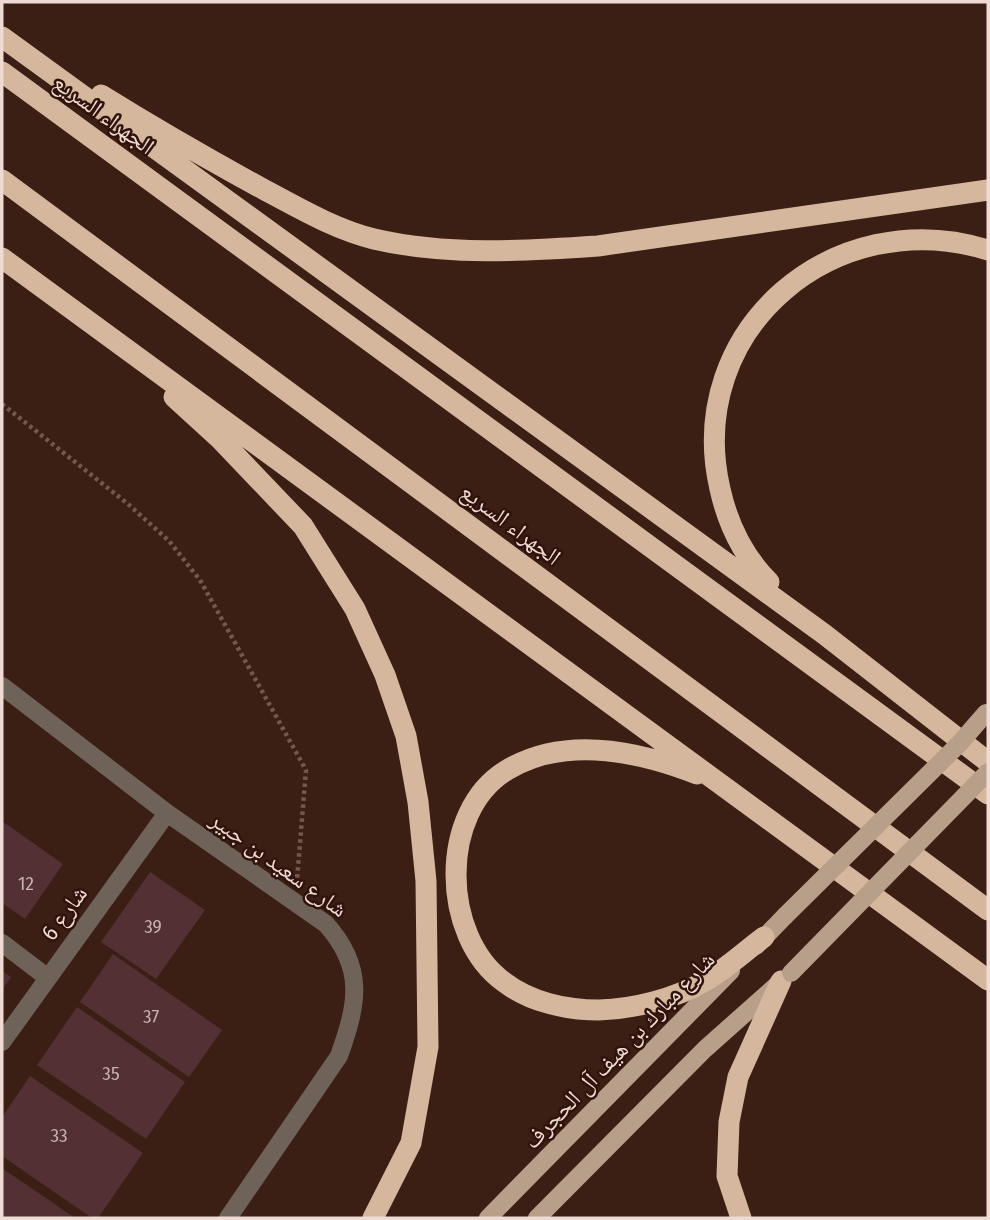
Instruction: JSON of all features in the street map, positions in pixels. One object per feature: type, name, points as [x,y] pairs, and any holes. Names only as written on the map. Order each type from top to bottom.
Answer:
[{"type":"highway","points":[[2,35],[183,145],[329,225],[374,239],[407,245],[438,249],[535,251],[598,246],[988,190]]},
{"type":"highway","points":[[2,35],[824,634],[988,762]]},
{"type":"highway","name":"الجهراء السريع","points":[[2,72],[988,794]]},
{"type":"highway","name":"الجهراء السريع","points":[[2,180],[988,910]]},
{"type":"highway","points":[[824,634],[752,565],[723,504],[714,454],[714,428],[727,374],[742,342],[762,312],[796,281],[829,260],[860,246],[907,238],[950,240],[988,250]]},
{"type":"highway","points":[[2,258],[982,975],[988,992]]},
{"type":"highway","points":[[83,317],[220,439],[303,526],[355,609],[385,676],[406,736],[418,802],[426,881],[428,1047],[411,1143],[373,1218]]},
{"type":"highway","points":[[722,784],[673,765],[612,751],[547,753],[507,770],[483,792],[463,828],[456,874],[460,913],[475,951],[502,982],[530,998],[579,1010],[619,1010],[676,995],[705,981],[764,937]]},
{"type":"highway","points":[[741,1218],[727,1176],[729,1122],[738,1077],[785,977]]},
{"type":"main road","name":"شارع مبارك بن هيف آل الحجرف","points":[[488,1218],[764,937],[959,744],[987,711]]},
{"type":"main road","points":[[537,1218],[696,1058],[785,977],[988,772]]},
{"type":"street","name":"شارع سعيد بن جبير","points":[[2,686],[167,813],[326,924],[344,945],[352,964],[354,983],[350,1026],[339,1056],[314,1097],[228,1218]]},
{"type":"street","name":"شارع 6","points":[[2,1042],[167,813]]},
{"type":"street","points":[[2,943],[48,978]]},
{"type":"path","points":[[2,404],[128,504],[169,541],[200,580],[306,770],[295,902]]},
{"type":"building","points":[[2,821],[63,864],[25,919],[2,903]]},
{"type":"building","points":[[150,872],[205,910],[156,979],[101,942]]},
{"type":"building","points":[[113,954],[222,1030],[189,1077],[80,1002]]},
{"type":"building","points":[[2,971],[11,977],[2,990]]},
{"type":"building","points":[[77,1007],[185,1082],[146,1139],[37,1065]]},
{"type":"building","points":[[30,1076],[143,1153],[98,1218],[92,1218],[2,1156],[2,1117]]},
{"type":"building","points":[[2,1168],[75,1218],[2,1218]]}]
